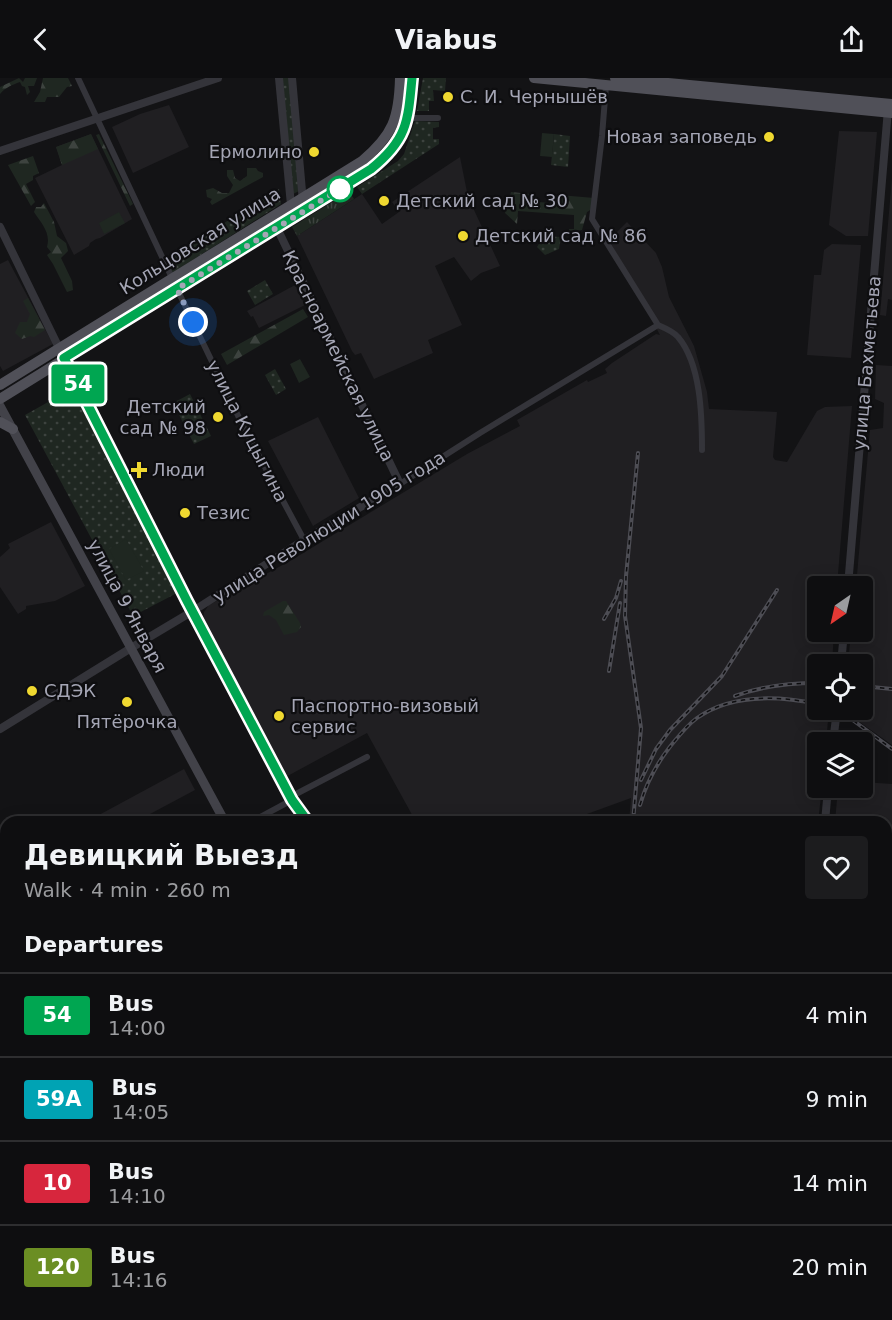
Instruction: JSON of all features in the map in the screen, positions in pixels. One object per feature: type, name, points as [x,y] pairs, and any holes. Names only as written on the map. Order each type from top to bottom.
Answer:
[{"type":"main road","name":"Кольцовская улица","points":[[0,399],[62,353],[172,278],[362,161],[390,133],[397,108],[400,78]]},
{"type":"main road","points":[[406,123],[412,78]]},
{"type":"main road","points":[[534,78],[890,109]]},
{"type":"main road","points":[[615,78],[890,109]]},
{"type":"main road","name":"Кольцовская улица","points":[[0,385],[177,289],[378,164],[397,144],[406,123]]},
{"type":"main road","points":[[62,353],[193,611],[292,800],[304,816]]},
{"type":"main road","name":"улица 9 Января","points":[[0,406],[222,816]]},
{"type":"main road","points":[[0,422],[13,429]]},
{"type":"street","points":[[78,78],[172,278]]},
{"type":"street","points":[[0,151],[218,78]]},
{"type":"street","points":[[279,78],[291,205]]},
{"type":"street","points":[[292,78],[304,211]]},
{"type":"street","points":[[606,86],[592,219],[658,325],[677,335],[689,354],[701,409],[702,450]]},
{"type":"street","name":"улица Бахметьева","points":[[849,576],[890,109]]},
{"type":"street","points":[[406,123],[438,118]]},
{"type":"street","points":[[0,227],[62,353]]},
{"type":"street","name":"Красноармейская улица","points":[[277,228],[400,484]]},
{"type":"street","name":"улица Куцыгина","points":[[177,289],[239,418],[304,540]]},
{"type":"street","name":"улица Революции 1905 года","points":[[0,729],[304,540],[400,484],[658,325]]},
{"type":"street","points":[[262,816],[367,757]]},
{"type":"street","points":[[826,816],[827,798]]},
{"type":"shaded area","points":[[169,105],[189,147],[133,173],[112,127],[140,114]]},
{"type":"shaded area","points":[[839,131],[877,132],[868,236],[846,236],[829,225]]},
{"type":"shaded area","points":[[91,134],[132,219],[96,239],[74,255],[35,178],[62,165],[56,147]]},
{"type":"shaded area","points":[[460,157],[468,197],[500,266],[481,273],[471,281],[454,257],[435,266],[462,325],[428,340],[433,353],[374,379],[361,353],[355,355],[352,351],[297,236],[362,194],[382,224],[399,212],[392,202]]},
{"type":"shaded area","points":[[892,178],[892,300],[888,299],[886,316],[880,315]]},
{"type":"shaded area","points":[[627,222],[656,253],[669,297],[694,346],[707,392],[709,409],[777,412],[773,457],[775,460],[787,462],[817,411],[825,407],[852,406],[838,576],[807,576],[807,642],[833,642],[833,654],[807,654],[807,720],[828,720],[827,732],[807,732],[807,798],[821,798],[819,816],[630,816],[631,798],[582,816],[413,816],[367,733],[282,779],[203,623],[204,612],[209,605],[290,561],[467,454],[520,426],[517,420],[587,380],[588,382],[607,373],[605,369],[612,363],[656,334],[660,335],[609,240]]},
{"type":"shaded area","points":[[832,244],[861,245],[851,358],[807,355],[814,275],[821,275],[824,250]]},
{"type":"shaded area","points":[[8,260],[53,344],[3,371],[0,366],[0,264]]},
{"type":"shaded area","points":[[295,285],[305,305],[259,328],[253,316],[251,317],[247,311]]},
{"type":"shaded area","points":[[876,365],[892,366],[892,745],[857,720],[873,720],[873,654],[849,654],[850,642],[873,642],[873,576],[857,576],[870,430],[883,428],[884,403],[875,399]]},
{"type":"shaded area","points":[[318,417],[359,498],[313,526],[268,441]]},
{"type":"shaded area","points":[[51,522],[85,586],[55,601],[26,606],[26,609],[18,614],[0,587],[0,557],[10,548],[8,544]]},
{"type":"shaded area","points":[[184,769],[195,790],[146,816],[97,816]]},
{"type":"shaded area","points":[[873,783],[892,784],[892,816],[836,816],[837,798],[873,798]]},
{"type":"green space","points":[[19,78],[23,82],[25,78],[37,78],[34,86],[28,86],[30,92],[27,95],[25,87],[20,82],[0,94],[0,87]]},
{"type":"green space","points":[[43,78],[68,78],[72,86],[67,87],[59,97],[47,97],[45,102],[34,102],[40,92]]},
{"type":"green space","points":[[281,78],[289,78],[299,191],[293,194]]},
{"type":"green space","points":[[423,78],[446,78],[445,91],[433,90],[434,101],[429,101],[429,111],[417,111]]},
{"type":"green space","points":[[415,121],[439,122],[439,127],[433,128],[433,139],[439,139],[439,144],[362,194],[357,187],[398,161],[404,154]]},
{"type":"green space","points":[[542,133],[554,134],[552,157],[540,156]]},
{"type":"green space","points":[[91,134],[98,149],[62,165],[56,147]]},
{"type":"green space","points":[[99,134],[133,204],[130,206],[96,135]]},
{"type":"green space","points":[[554,134],[570,136],[568,167],[551,165]]},
{"type":"green space","points":[[33,156],[39,173],[26,184],[35,202],[31,206],[8,165]]},
{"type":"green space","points":[[247,168],[256,168],[263,173],[263,177],[212,205],[210,202],[212,199],[207,197],[206,190],[213,188],[222,193],[229,193],[233,185],[227,176],[227,170],[233,170],[235,178],[240,181],[247,176]]},
{"type":"green space","points":[[279,189],[281,204],[172,273],[166,259]]},
{"type":"green space","points":[[349,192],[354,199],[297,236],[292,227]]},
{"type":"green space","points":[[511,192],[530,194],[530,201],[558,204],[559,195],[594,198],[592,209],[587,212],[582,230],[569,232],[569,229],[574,229],[574,215],[518,211],[517,224],[505,213]]},
{"type":"green space","points":[[44,203],[54,222],[57,236],[66,243],[68,251],[61,258],[72,281],[73,290],[67,292],[47,255],[51,252],[47,247],[47,233],[34,212],[36,207],[41,207]]},
{"type":"green space","points":[[119,212],[125,223],[104,234],[99,223]]},
{"type":"green space","points":[[544,236],[561,237],[559,249],[545,255],[537,247]]},
{"type":"green space","points":[[265,280],[273,294],[255,305],[247,291]]},
{"type":"green space","points":[[28,298],[45,330],[34,337],[22,339],[15,333],[20,322],[27,322],[30,314],[23,301]]},
{"type":"green space","points":[[303,309],[308,317],[227,365],[221,354]]},
{"type":"green space","points":[[300,359],[310,377],[299,383],[290,364]]},
{"type":"green space","points":[[275,369],[286,389],[276,395],[265,375]]},
{"type":"green space","points":[[75,387],[177,593],[133,616],[25,415]]},
{"type":"green space","points":[[190,394],[211,436],[194,444],[173,403]]},
{"type":"green space","points":[[126,539],[144,571],[126,580],[109,549]]},
{"type":"green space","points":[[286,601],[301,627],[297,632],[284,635],[276,620],[269,615],[263,616],[264,612]]},
{"type":"railway","points":[[634,816],[641,728],[625,616],[626,576],[638,453]]},
{"type":"railway","points":[[604,619],[616,598],[621,581]]},
{"type":"railway","points":[[641,780],[656,749],[670,730],[722,676],[777,590]]},
{"type":"railway","points":[[609,671],[620,603]]},
{"type":"railway","points":[[735,696],[776,686],[807,684]]},
{"type":"railway","points":[[873,687],[892,689]]},
{"type":"railway","points":[[640,805],[660,761],[682,732],[697,718],[725,704],[740,700],[772,698],[807,702]]},
{"type":"railway","points":[[853,720],[892,749]]},
{"type":"bus line","name":"54","points":[[304,816],[292,800],[215,655],[64,358],[347,185],[384,159],[401,138],[408,118],[412,78]]},
{"type":"place","name":"С. И. Чернышёв","points":[[448,97]]},
{"type":"place","name":"Новая заповедь","points":[[769,137]]},
{"type":"place","name":"Ермолино","points":[[314,152]]},
{"type":"place","name":"Детский сад № 30","points":[[384,201]]},
{"type":"place","name":"Детский сад № 86","points":[[463,236]]},
{"type":"place","name":"Детский сад № 98","points":[[218,417]]},
{"type":"place","name":"Люди","points":[[139,470]]},
{"type":"place","name":"Тезис","points":[[185,513]]},
{"type":"place","name":"СДЭК","points":[[32,691]]},
{"type":"place","name":"Пятёрочка","points":[[127,702]]},
{"type":"place","name":"Паспортно-визовый сервис","points":[[279,716]]},
{"type":"route","points":[[193,322],[177,289],[340,189]]}]
